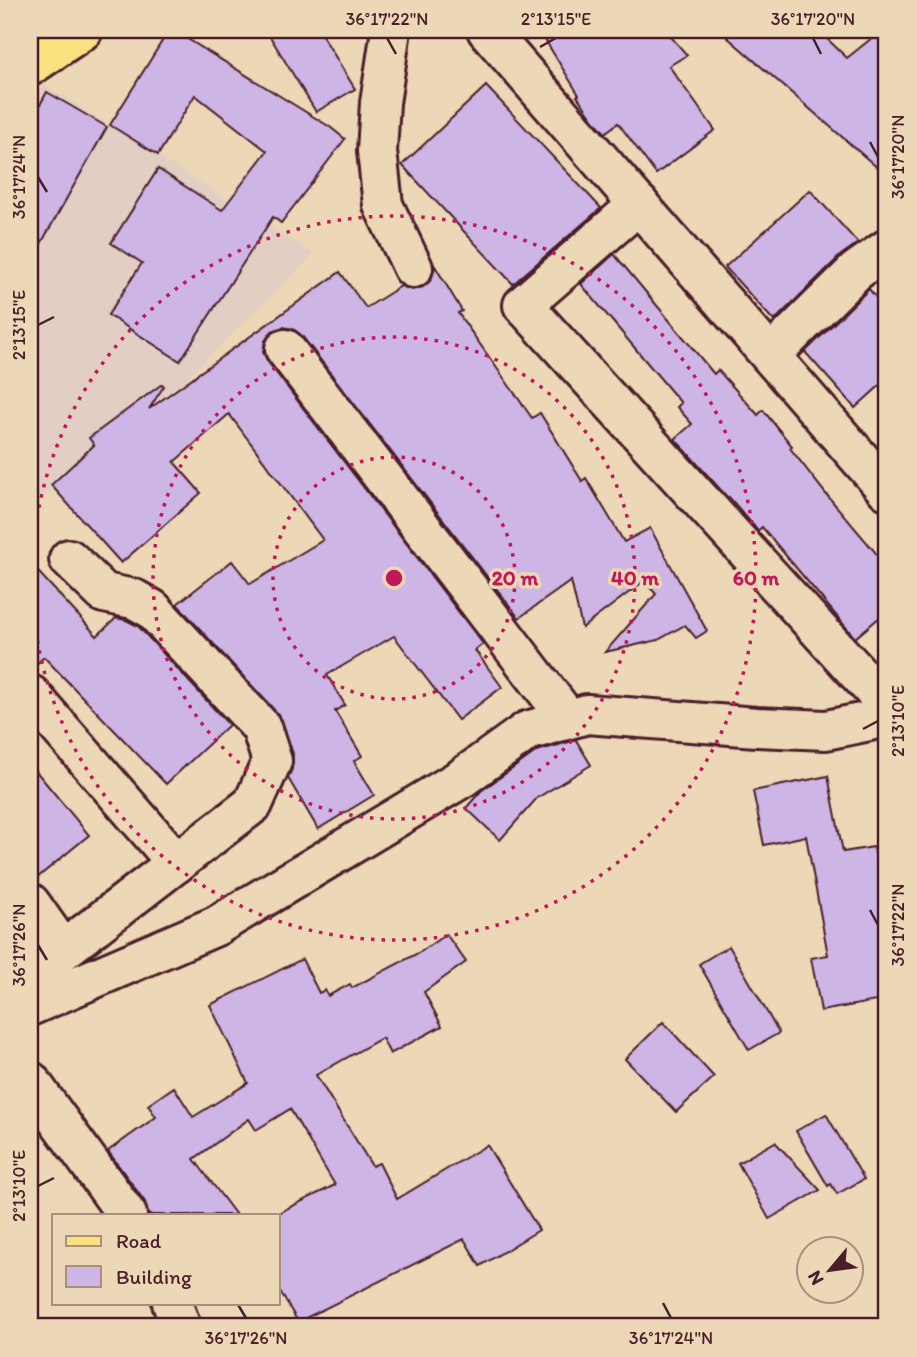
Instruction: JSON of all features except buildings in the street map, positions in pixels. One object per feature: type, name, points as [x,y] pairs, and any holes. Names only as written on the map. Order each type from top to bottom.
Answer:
[{"type":"main road","points":[[30,66],[83,30]]},
{"type":"street","points":[[391,30],[380,103],[377,151],[383,205],[413,268]]},
{"type":"street","points":[[487,30],[887,490]]},
{"type":"street","points":[[30,1006],[216,926],[462,778],[527,731],[587,714],[826,730],[870,721],[887,704],[523,304],[639,204]]},
{"type":"street","points":[[771,355],[856,271],[887,249]]},
{"type":"street","points":[[285,349],[568,719]]},
{"type":"street","points":[[30,976],[253,804],[272,761],[261,726],[152,609],[134,599],[104,593],[69,559]]},
{"type":"street","points":[[30,696],[177,863]]},
{"type":"street","points":[[30,903],[63,950]]},
{"type":"street","points":[[30,1082],[126,1214]]},
{"type":"street","points":[[172,1304],[181,1327]]},
{"type":"shaded area","points":[[43,84],[314,254],[186,379],[30,507],[30,106]]}]
